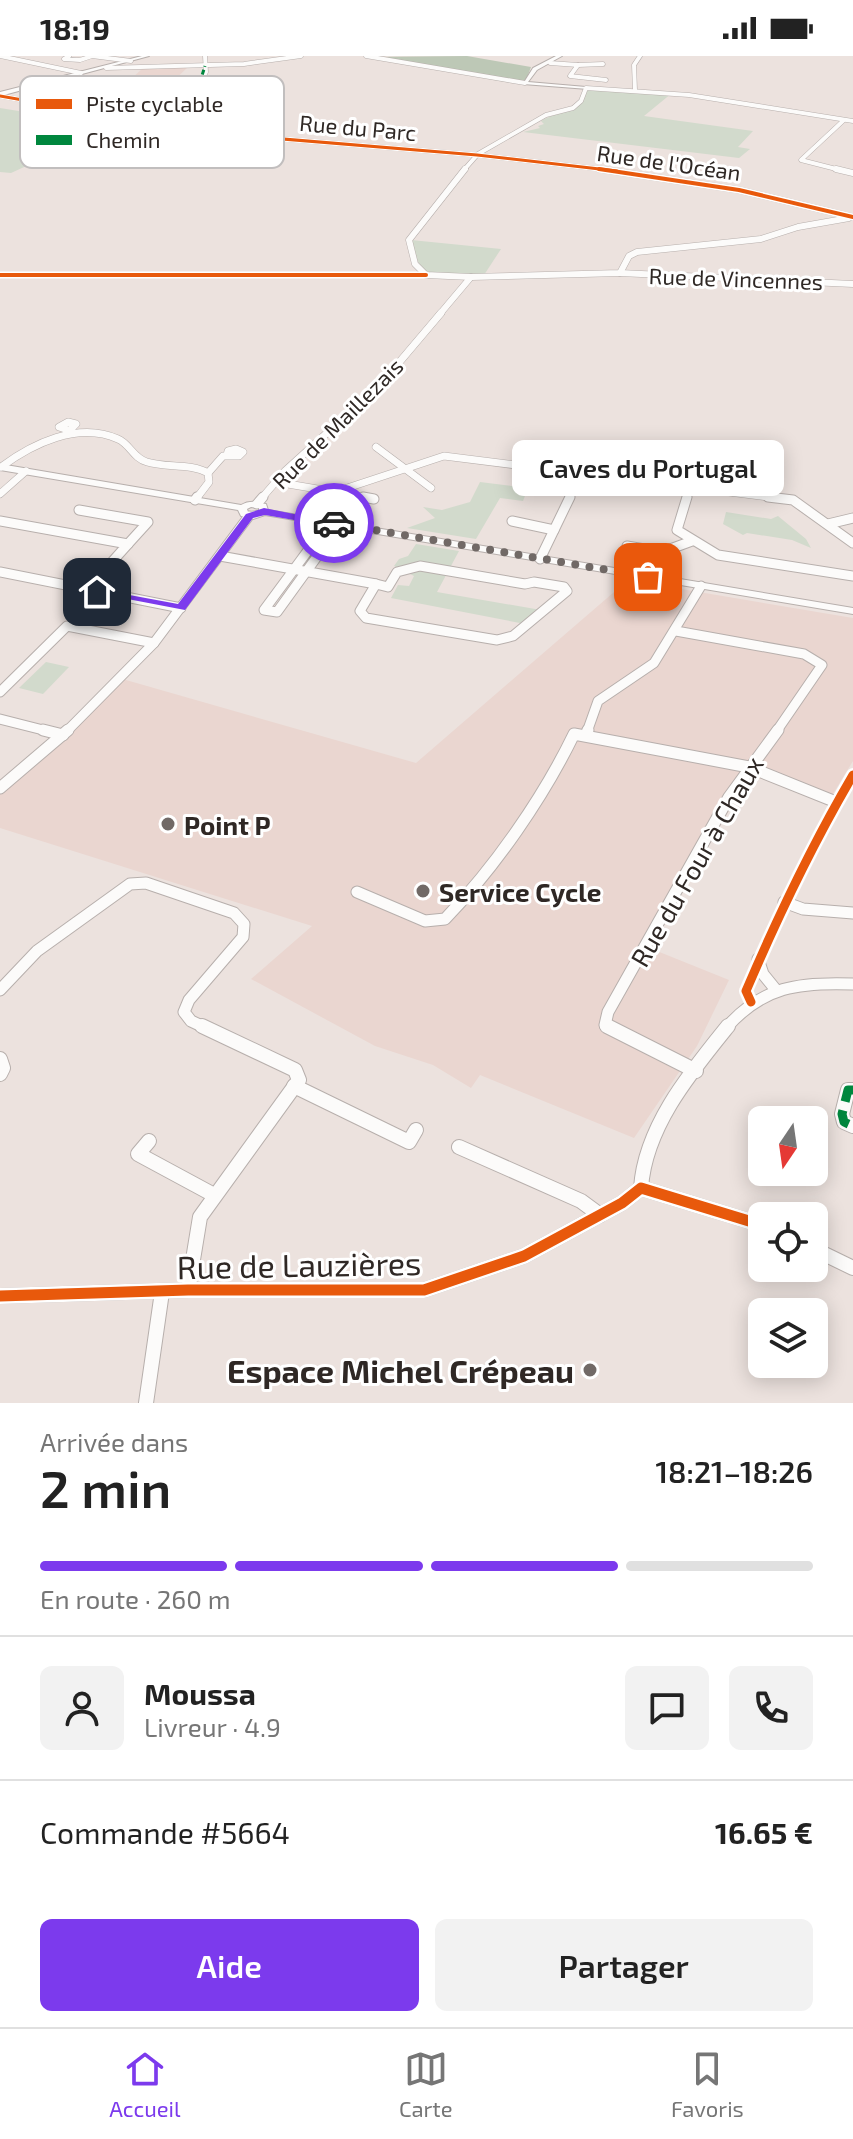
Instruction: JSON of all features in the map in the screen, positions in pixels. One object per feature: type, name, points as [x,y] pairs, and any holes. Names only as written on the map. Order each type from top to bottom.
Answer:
[{"type":"street","points":[[1,56],[81,73]]},
{"type":"street","points":[[69,56],[64,58],[76,61],[92,56],[131,61]]},
{"type":"street","points":[[70,76],[147,56]]},
{"type":"street","points":[[203,76],[205,56]]},
{"type":"street","points":[[106,68],[206,69],[301,56]]},
{"type":"street","points":[[366,56],[525,83],[704,97],[853,121]]},
{"type":"street","points":[[525,83],[535,69],[560,56]]},
{"type":"street","points":[[635,90],[634,65],[640,56]]},
{"type":"street","points":[[550,63],[603,64]]},
{"type":"street","points":[[570,76],[578,65]]},
{"type":"street","points":[[194,72],[206,69]]},
{"type":"street","points":[[560,75],[606,80]]},
{"type":"street","points":[[586,88],[581,101],[573,108],[546,115],[528,128],[503,138],[479,153],[442,194],[409,240],[415,264],[426,275],[471,277],[620,273],[629,256],[637,252],[752,240],[798,227],[853,217]]},
{"type":"street","points":[[0,95],[20,90]]},
{"type":"street","name":"Rue du Parc","points":[[0,95],[20,99]]},
{"type":"street","points":[[844,120],[801,160],[853,173]]},
{"type":"street","name":"Rue du Parc","points":[[284,139],[479,153]]},
{"type":"street","name":"Rue de l'Océan","points":[[479,153],[739,190],[853,217]]},
{"type":"street","name":"Rue de Vincennes","points":[[620,273],[853,284]]},
{"type":"street","name":"Rue de Maillezais","points":[[261,508],[276,482],[302,452],[383,383],[471,277]]},
{"type":"street","points":[[0,467],[22,451],[71,432],[124,441],[140,459],[208,471]]},
{"type":"street","points":[[376,447],[431,488]]},
{"type":"street","points":[[195,500],[208,485],[208,471],[227,455]]},
{"type":"street","points":[[335,492],[444,456],[793,500],[853,543]]},
{"type":"street","points":[[0,467],[195,500],[246,512],[261,508],[540,559],[853,611]]},
{"type":"street","points":[[0,494],[26,471]]},
{"type":"street","points":[[540,559],[581,473]]},
{"type":"street","points":[[276,482],[374,499]]},
{"type":"street","points":[[690,487],[677,530],[692,541],[718,555],[853,576]]},
{"type":"street","points":[[79,510],[148,522],[111,563],[115,571],[97,592]]},
{"type":"street","points":[[0,788],[63,735],[154,643],[220,556],[246,512]]},
{"type":"street","points":[[828,524],[853,518]]},
{"type":"street","points":[[0,521],[128,544]]},
{"type":"street","points":[[512,521],[554,530]]},
{"type":"street","points":[[627,546],[662,552],[692,541]]},
{"type":"street","points":[[312,545],[324,547],[277,612],[264,610],[293,570],[312,545]]},
{"type":"street","points":[[220,556],[376,584],[388,587],[397,572],[420,566],[525,584],[534,582],[564,587],[567,591],[513,636],[491,641],[366,618],[360,611],[376,584]]},
{"type":"street","points":[[0,584],[5,573],[181,608]]},
{"type":"street","points":[[586,735],[601,697],[648,668],[676,631],[701,586]]},
{"type":"street","points":[[0,692],[67,626],[154,643]]},
{"type":"street","name":"Rue du Four à Chaux","points":[[676,631],[804,654],[822,665],[749,767],[662,913],[608,1012],[605,1025],[696,1071]]},
{"type":"street","points":[[0,719],[63,735]]},
{"type":"street","points":[[357,892],[425,921],[445,919],[469,894],[555,773],[573,735],[749,767],[836,802]]},
{"type":"street","points":[[751,1002],[746,991],[758,959],[784,902],[853,775]]},
{"type":"street","points":[[0,990],[37,951],[130,884],[146,883],[234,913],[243,921],[246,928],[243,937],[189,1000],[184,1012],[191,1021],[295,1070],[299,1075],[200,1217],[188,1290]]},
{"type":"street","points":[[784,902],[803,909],[853,913]]},
{"type":"street","points":[[758,959],[763,974],[776,990]]},
{"type":"street","points":[[748,1221],[641,1188],[646,1149],[720,1033],[751,1002],[776,990],[824,982],[853,984]]},
{"type":"street","points":[[0,1059],[3,1068],[0,1074]]},
{"type":"street","points":[[294,1086],[409,1142],[416,1130]]},
{"type":"street","points":[[853,1090],[848,1090],[842,1114],[844,1122],[853,1126]]},
{"type":"street","points":[[149,1141],[138,1154],[214,1195]]},
{"type":"street","points":[[459,1147],[581,1201],[600,1215]]},
{"type":"street","name":"Rue de Lauzières","points":[[0,1296],[188,1290],[424,1290],[524,1256],[600,1215],[641,1188]]},
{"type":"street","points":[[828,1256],[853,1268]]},
{"type":"street","points":[[146,1403],[162,1292]]},
{"type":"shaded area","points":[[188,67],[178,76],[134,76],[143,68]]},
{"type":"shaded area","points":[[587,89],[672,93],[644,116],[753,131],[738,147],[750,149],[739,158],[523,132],[540,128],[538,126],[544,124],[541,121],[572,108]]},
{"type":"shaded area","points":[[0,108],[20,111],[22,168],[11,173],[0,172]]},
{"type":"shaded area","points":[[411,240],[501,249],[484,275],[425,272],[415,257]]},
{"type":"shaded area","points":[[480,482],[528,488],[523,501],[500,498],[476,539],[407,528],[435,518],[423,507],[442,510],[470,502]]},
{"type":"shaded area","points":[[726,512],[771,519],[778,516],[806,539],[811,548],[792,540],[743,535],[723,524]]},
{"type":"shaded area","points":[[416,544],[459,551],[437,592],[541,610],[525,624],[391,598],[398,585],[409,586],[414,576],[394,566],[399,559],[408,556]]},
{"type":"shaded area","points":[[628,580],[853,618],[853,761],[828,802],[767,778],[747,780],[667,916],[652,949],[729,980],[697,1046],[634,1138],[480,1075],[471,1088],[433,1065],[375,1046],[251,979],[312,926],[0,828],[0,793],[102,703],[119,678],[416,763]]},
{"type":"shaded area","points":[[46,662],[69,667],[43,694],[19,688]]},
{"type":"green space","points":[[467,56],[531,67],[525,83],[506,82],[371,57]]},
{"type":"marked path","points":[[202,76],[205,66]]},
{"type":"marked path","points":[[853,1090],[848,1090],[842,1114],[844,1122],[853,1126]]},
{"type":"cycle path","points":[[0,96],[20,100]]},
{"type":"cycle path","points":[[284,139],[477,155],[627,172],[739,190],[853,217]]},
{"type":"cycle path","points":[[0,275],[426,275]]},
{"type":"cycle path","points":[[751,1002],[746,991],[784,902],[813,843],[853,775]]},
{"type":"cycle path","points":[[0,1296],[188,1290],[424,1290],[524,1256],[622,1203],[641,1188],[748,1221]]},
{"type":"way so far","points":[[334,523],[648,577]]},
{"type":"place","name":"Caves du Portugal","points":[[648,577]]},
{"type":"place","name":"Point P","points":[[168,824]]},
{"type":"place","name":"Service Cycle","points":[[423,891]]},
{"type":"place","name":"Espace Michel Crépeau","points":[[590,1370]]},
{"type":"route","points":[[97,592],[181,608],[249,516],[264,512],[334,523]]}]
